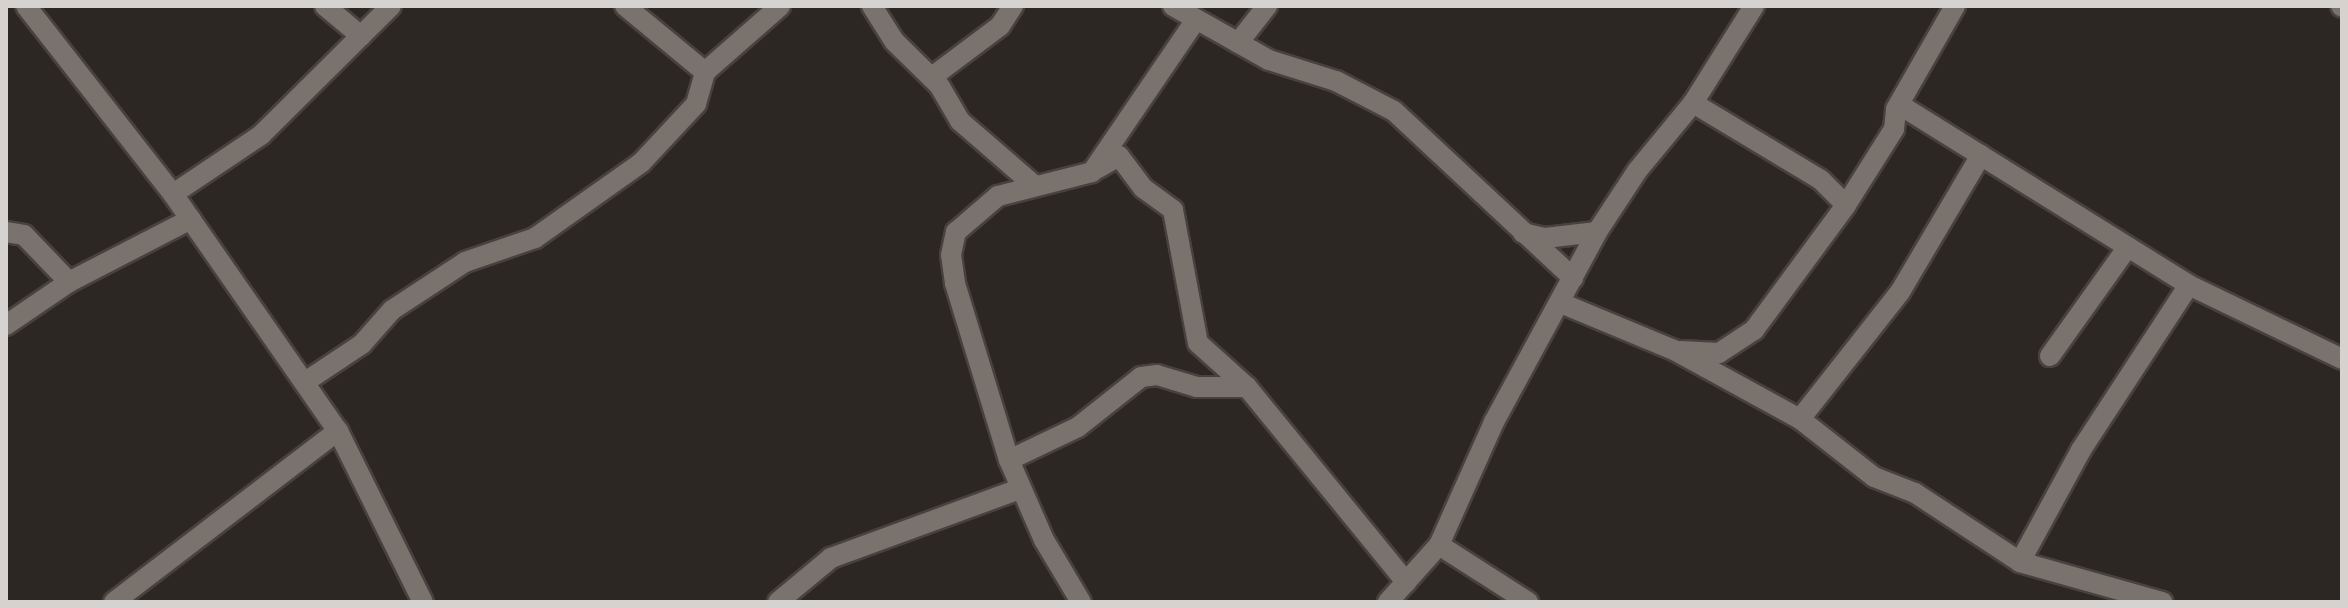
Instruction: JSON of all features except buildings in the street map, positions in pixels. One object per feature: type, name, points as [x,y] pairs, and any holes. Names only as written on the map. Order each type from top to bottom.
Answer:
[{"type":"street","points":[[26,6],[173,194],[338,431],[423,602]]},
{"type":"street","points":[[325,6],[361,36]]},
{"type":"street","points":[[173,194],[261,135],[391,6]]},
{"type":"street","points":[[625,6],[705,72]]},
{"type":"street","points":[[305,382],[362,344],[392,310],[465,262],[535,238],[641,163],[696,104],[705,72],[780,6]]},
{"type":"street","points":[[872,6],[894,41],[932,77],[960,121],[1035,186]]},
{"type":"street","points":[[932,77],[1000,26],[1013,6]]},
{"type":"street","points":[[1173,6],[1269,60],[1336,81],[1394,111],[1519,232],[1573,278]]},
{"type":"street","points":[[1238,43],[1267,6]]},
{"type":"street","points":[[1388,602],[1439,545],[1494,422],[1597,232],[1637,171],[1693,103],[1754,6]]},
{"type":"street","points":[[1674,350],[1719,353],[1754,330],[1846,205],[1894,129],[1896,109],[1955,6]]},
{"type":"street","points":[[1092,172],[1195,21]]},
{"type":"street","points":[[1693,103],[1821,180],[1846,205]]},
{"type":"street","points":[[1896,109],[1908,110],[2189,285],[2342,359]]},
{"type":"street","points":[[1800,419],[1900,292],[1981,155]]},
{"type":"street","points":[[1081,602],[1020,489],[1009,460],[955,283],[951,255],[956,232],[998,196],[1092,172],[1119,156],[1143,188],[1173,210],[1198,343],[1247,387],[1406,582]]},
{"type":"street","points":[[6,325],[69,282],[191,219]]},
{"type":"street","points":[[6,232],[24,235],[69,282]]},
{"type":"street","points":[[1519,232],[1545,238],[1597,232]]},
{"type":"street","points":[[2050,356],[2127,248]]},
{"type":"street","points":[[2020,562],[2081,450],[2189,285]]},
{"type":"street","points":[[1561,303],[1674,350],[1800,419],[1874,477],[1915,493],[2020,562],[2162,602]]},
{"type":"street","points":[[1009,460],[1078,427],[1141,377],[1157,375],[1197,387],[1247,387]]},
{"type":"street","points":[[114,602],[338,431]]},
{"type":"street","points":[[778,602],[831,558],[1020,489]]},
{"type":"street","points":[[1439,545],[1528,602]]}]
